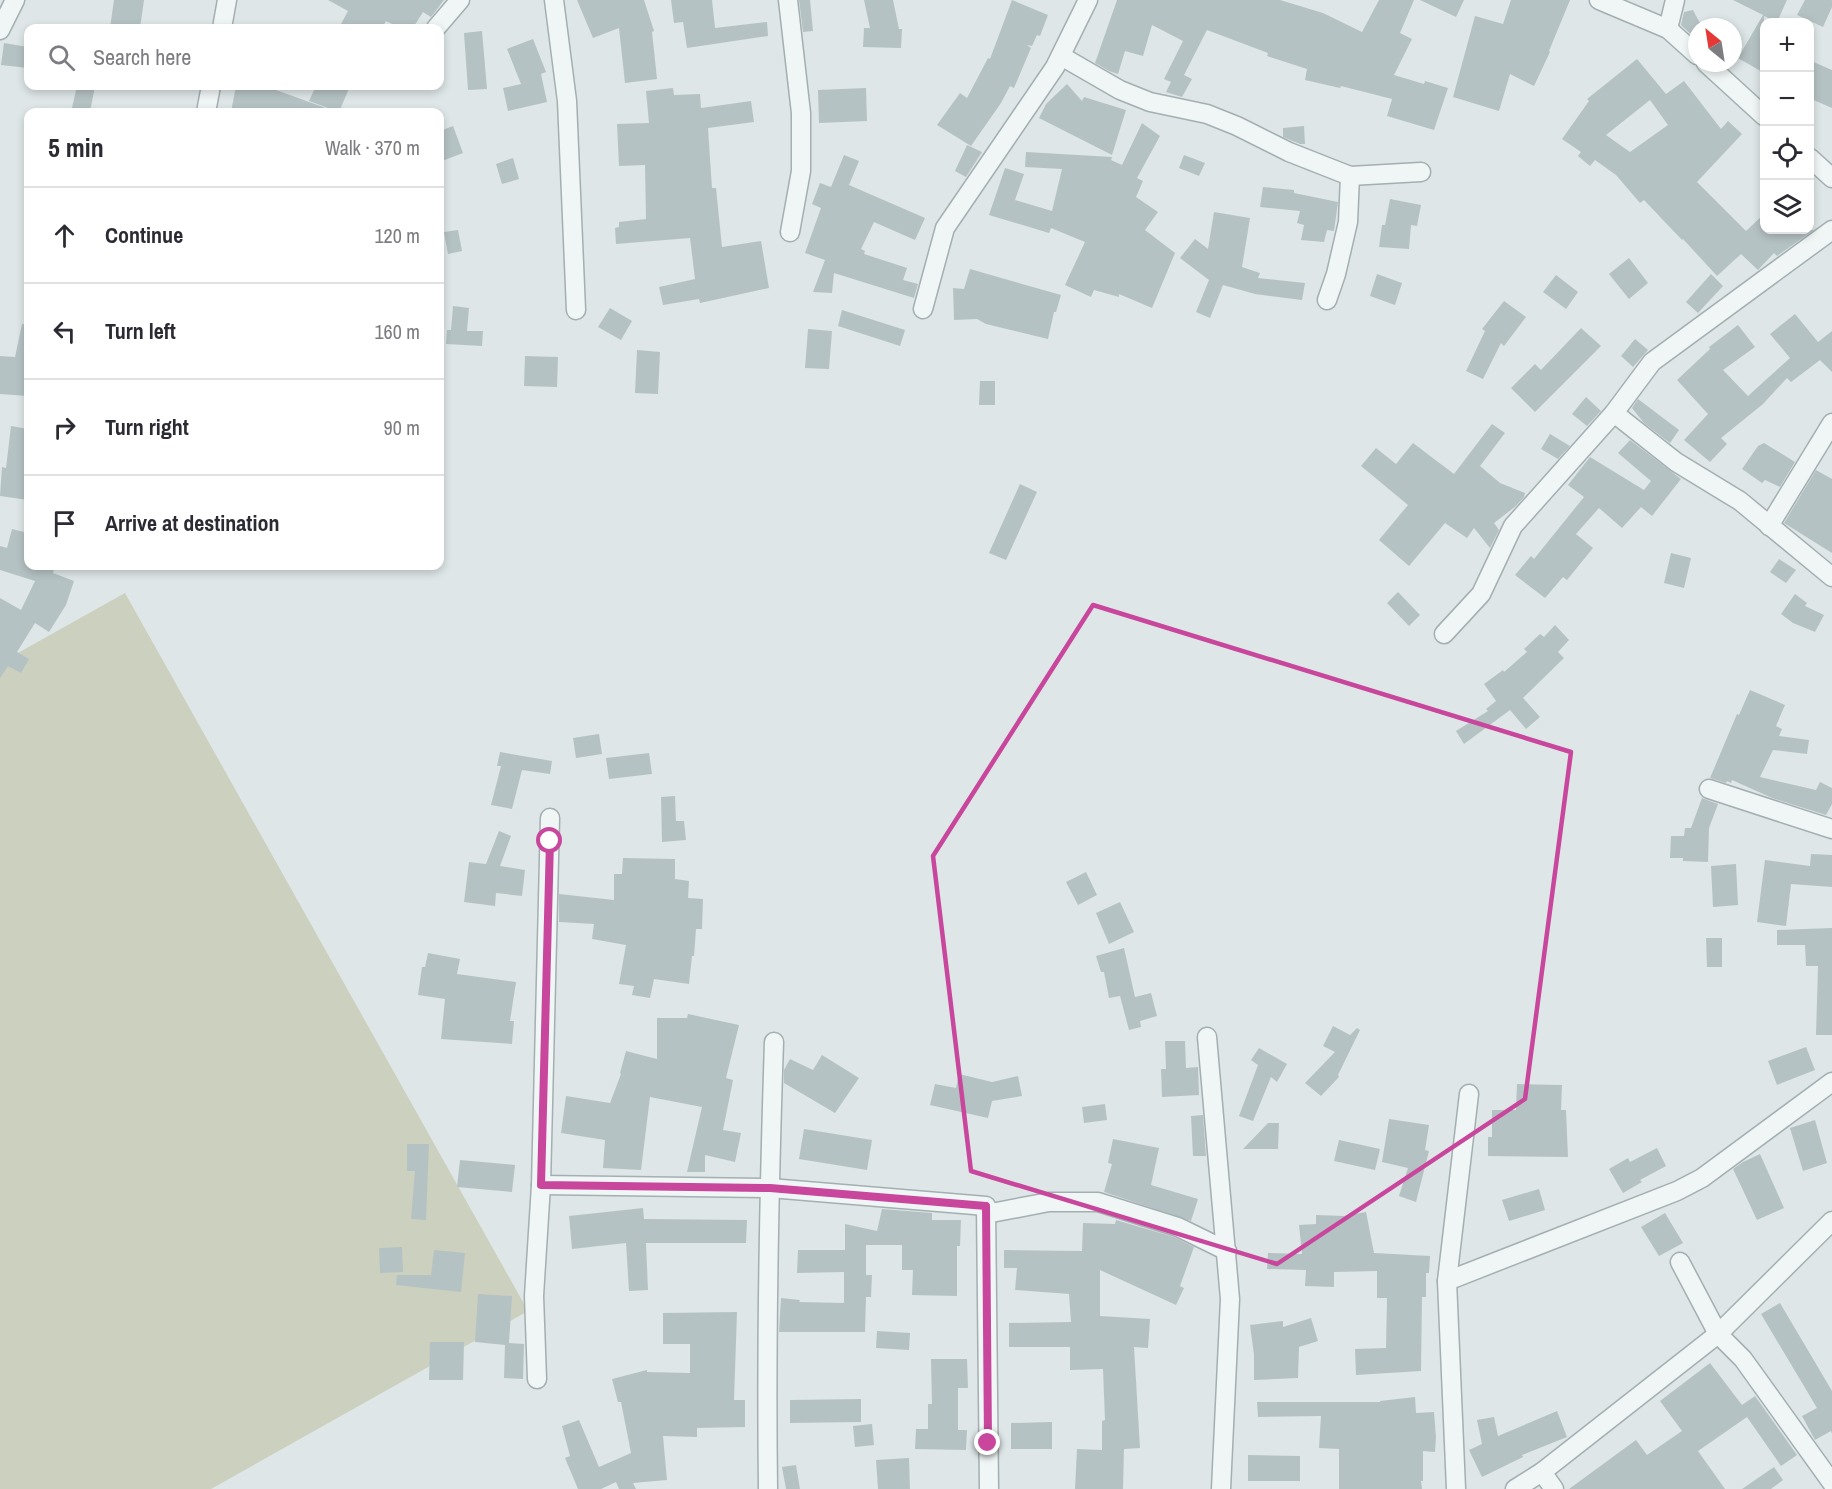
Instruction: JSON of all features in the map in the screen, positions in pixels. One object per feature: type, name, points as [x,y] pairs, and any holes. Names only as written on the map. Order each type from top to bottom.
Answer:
[{"type":"street","points":[[0,30],[15,0]]},
{"type":"street","points":[[223,24],[227,0]]},
{"type":"street","points":[[439,24],[460,0]]},
{"type":"street","points":[[554,0],[567,101],[576,310]]},
{"type":"street","points":[[788,0],[801,113],[801,171],[790,232]]},
{"type":"street","points":[[923,309],[945,228],[1049,77],[1088,0]]},
{"type":"street","points":[[1599,0],[1668,29],[1688,47]]},
{"type":"street","points":[[1668,29],[1675,0]]},
{"type":"street","points":[[1061,56],[1120,90],[1150,102],[1207,114],[1289,152],[1350,176],[1421,172]]},
{"type":"street","points":[[1716,72],[1760,112]]},
{"type":"street","points":[[207,108],[210,90]]},
{"type":"street","points":[[1814,162],[1832,178]]},
{"type":"street","points":[[1327,300],[1336,274],[1348,222],[1350,176]]},
{"type":"street","points":[[1444,634],[1481,594],[1513,526],[1614,413],[1652,362],[1832,230]]},
{"type":"street","points":[[1614,413],[1676,462],[1740,501],[1832,577]]},
{"type":"street","points":[[1769,525],[1832,423]]},
{"type":"street","points":[[1709,789],[1832,829]]},
{"type":"street","points":[[537,1378],[534,1296],[541,1185],[550,818]]},
{"type":"street","points":[[1207,1037],[1230,1299],[1221,1489]]},
{"type":"street","points":[[768,1489],[766,1383],[774,1042]]},
{"type":"street","points":[[1447,1281],[1677,1191],[1694,1182],[1832,1082]]},
{"type":"street","points":[[1456,1489],[1447,1281],[1469,1094]]},
{"type":"street","points":[[541,1185],[770,1188],[986,1206],[989,1489]]},
{"type":"street","points":[[986,1214],[1049,1202],[1098,1202],[1178,1227],[1227,1251]]},
{"type":"street","points":[[1515,1489],[1542,1472],[1719,1334],[1832,1221]]},
{"type":"street","points":[[1680,1262],[1719,1334],[1743,1359],[1832,1483]]},
{"type":"street","points":[[1542,1472],[1554,1489]]},
{"type":"highlighted area","points":[[1093,605],[1571,752],[1525,1099],[1277,1264],[971,1171],[933,856]]},
{"type":"green space","points":[[125,593],[528,1311],[211,1489],[0,1489],[0,663]]},
{"type":"building","points":[[114,0],[144,0],[141,24],[111,24]]},
{"type":"building","points":[[328,0],[444,0],[431,17],[423,12],[416,24],[392,24],[386,21],[384,24],[341,24],[348,11]]},
{"type":"building","points":[[577,0],[644,0],[654,31],[652,32],[657,79],[625,83],[619,28],[593,38]]},
{"type":"building","points":[[671,0],[712,0],[715,28],[767,22],[768,36],[687,48],[683,22],[674,23]]},
{"type":"building","points":[[799,0],[810,0],[813,31],[803,32]]},
{"type":"building","points":[[864,0],[893,0],[899,29],[902,29],[901,48],[863,47],[864,28],[870,28]]},
{"type":"building","points":[[1012,0],[1048,15],[1040,36],[1037,35],[1032,46],[1027,45],[1031,48],[1014,88],[1010,86],[971,146],[937,125],[960,93],[967,98],[988,58],[990,59]]},
{"type":"building","points":[[1117,0],[1280,0],[1323,13],[1362,32],[1379,0],[1414,0],[1400,33],[1412,39],[1394,75],[1448,88],[1434,130],[1387,116],[1392,99],[1341,86],[1340,88],[1305,80],[1307,69],[1267,56],[1268,53],[1207,30],[1184,75],[1192,79],[1182,97],[1166,92],[1171,82],[1164,79],[1183,41],[1152,25],[1143,56],[1125,51],[1118,74],[1109,71],[1095,63]]},
{"type":"building","points":[[1420,0],[1464,0],[1456,17]]},
{"type":"building","points":[[1511,0],[1570,0],[1534,86],[1510,74],[1499,111],[1453,97],[1475,16],[1503,24]]},
{"type":"building","points":[[1733,0],[1787,0],[1779,18],[1764,16],[1761,18],[1763,15]]},
{"type":"building","points":[[1805,0],[1832,0],[1832,7],[1823,27],[1814,23],[1814,18],[1804,18],[1797,15]]},
{"type":"building","points":[[1693,10],[1697,18],[1688,18],[1688,32],[1681,25],[1684,12]]},
{"type":"building","points":[[1760,20],[1760,71],[1742,60],[1742,51]]},
{"type":"building","points":[[482,31],[487,89],[468,90],[464,33]]},
{"type":"building","points":[[533,39],[546,72],[541,74],[547,102],[508,111],[503,88],[521,84],[507,49]]},
{"type":"building","points":[[4,43],[24,46],[24,68],[1,65]]},
{"type":"building","points":[[1637,59],[1666,94],[1684,81],[1721,129],[1728,121],[1742,134],[1697,182],[1746,231],[1760,218],[1760,234],[1808,234],[1777,256],[1774,253],[1758,270],[1741,254],[1717,276],[1644,200],[1640,203],[1616,175],[1595,160],[1590,166],[1578,156],[1581,152],[1562,139],[1589,101],[1587,99]],"holes":[[[1650,100],[1668,125],[1630,152],[1606,135]]]},
{"type":"building","points":[[1814,62],[1832,70],[1832,108],[1814,100]]},
{"type":"building","points":[[1067,84],[1082,101],[1084,97],[1126,110],[1112,155],[1039,118],[1046,104]]},
{"type":"building","points":[[673,88],[674,95],[700,94],[701,108],[751,101],[754,122],[708,128],[712,188],[716,188],[722,247],[761,241],[769,288],[700,303],[699,299],[663,305],[659,287],[695,279],[690,238],[616,244],[615,228],[619,227],[619,222],[646,219],[645,165],[619,166],[617,124],[649,123],[646,91]]},
{"type":"building","points":[[866,88],[867,121],[819,123],[818,90]]},
{"type":"building","points":[[76,90],[94,90],[91,108],[72,108]]},
{"type":"building","points":[[235,90],[276,90],[326,108],[232,108]]},
{"type":"building","points":[[314,90],[348,90],[341,108],[328,108],[309,101]]},
{"type":"building","points":[[1142,123],[1160,136],[1137,178],[1143,181],[1136,197],[1158,212],[1145,230],[1175,253],[1152,308],[1119,294],[1119,297],[1094,290],[1091,297],[1065,285],[1085,242],[1051,228],[1049,233],[989,215],[1005,168],[1024,174],[1015,200],[1052,211],[1062,169],[1025,167],[1026,152],[1112,157],[1111,160],[1122,165]]},
{"type":"building","points":[[453,126],[463,153],[444,160],[444,129]]},
{"type":"building","points":[[1304,126],[1305,144],[1283,137],[1283,128]]},
{"type":"building","points":[[967,145],[982,152],[966,177],[955,171]]},
{"type":"building","points":[[844,155],[859,161],[849,185],[925,218],[915,240],[874,222],[861,249],[865,251],[864,254],[907,268],[903,280],[918,284],[914,298],[834,273],[832,293],[813,292],[825,260],[805,253],[821,208],[812,204],[820,183],[831,187]]},
{"type":"building","points":[[1184,155],[1205,163],[1199,176],[1179,168]]},
{"type":"building","points":[[513,158],[519,179],[502,184],[496,164]]},
{"type":"building","points":[[1263,187],[1294,190],[1294,193],[1338,202],[1334,231],[1327,230],[1324,242],[1301,240],[1304,225],[1297,223],[1300,211],[1260,207]]},
{"type":"building","points":[[1390,199],[1421,205],[1417,226],[1411,225],[1409,249],[1379,247],[1382,225],[1385,225]]},
{"type":"building","points":[[1214,212],[1250,218],[1242,267],[1260,273],[1258,278],[1305,283],[1302,300],[1255,294],[1223,285],[1210,318],[1196,312],[1209,280],[1180,258],[1195,239],[1208,249]]},
{"type":"building","points":[[458,230],[462,251],[448,254],[444,232]]},
{"type":"building","points":[[1629,258],[1648,283],[1629,299],[1609,274]]},
{"type":"building","points":[[970,269],[1061,295],[1056,312],[1054,312],[1048,339],[986,324],[977,319],[954,320],[953,288],[964,289]]},
{"type":"building","points":[[1377,274],[1402,283],[1395,305],[1370,296]]},
{"type":"building","points":[[1711,274],[1723,286],[1698,313],[1686,302]]},
{"type":"building","points":[[1556,275],[1578,292],[1566,309],[1543,292]]},
{"type":"building","points":[[1504,301],[1526,317],[1504,346],[1501,343],[1483,379],[1466,371],[1485,331],[1482,329]]},
{"type":"building","points":[[453,306],[469,308],[467,331],[483,331],[482,346],[446,344],[447,330],[451,330]]},
{"type":"building","points":[[610,308],[632,321],[621,340],[598,327]]},
{"type":"building","points":[[842,310],[905,330],[900,346],[838,326]]},
{"type":"building","points":[[1795,314],[1818,342],[1832,331],[1832,372],[1820,360],[1791,382],[1787,378],[1763,404],[1721,438],[1727,444],[1710,462],[1684,440],[1708,414],[1677,380],[1710,349],[1709,347],[1738,325],[1755,347],[1723,370],[1748,396],[1790,358],[1770,334]]},
{"type":"building","points":[[22,324],[24,324],[24,396],[0,394],[0,356],[15,357]]},
{"type":"building","points":[[1581,328],[1601,346],[1535,412],[1511,388],[1535,364],[1541,370]]},
{"type":"building","points":[[808,329],[832,331],[829,369],[805,368]]},
{"type":"building","points":[[1635,339],[1648,350],[1633,367],[1621,356]]},
{"type":"building","points":[[637,350],[660,352],[658,394],[635,393]]},
{"type":"building","points":[[525,356],[558,357],[557,387],[524,386]]},
{"type":"building","points":[[980,381],[995,381],[995,405],[979,405]]},
{"type":"building","points":[[1586,397],[1601,411],[1587,426],[1572,414]]},
{"type":"building","points":[[1638,399],[1679,430],[1670,443],[1644,423],[1632,408]]},
{"type":"building","points":[[1492,424],[1505,433],[1480,466],[1500,483],[1525,493],[1524,497],[1494,523],[1499,530],[1490,548],[1474,528],[1467,538],[1445,523],[1409,566],[1379,540],[1408,505],[1361,466],[1376,448],[1396,464],[1413,443],[1454,474]]},
{"type":"building","points":[[11,426],[24,428],[24,499],[0,496],[2,467],[6,468]]},
{"type":"building","points":[[1550,434],[1570,446],[1558,459],[1541,449]]},
{"type":"building","points":[[1630,440],[1681,479],[1652,516],[1641,507],[1622,528],[1599,508],[1576,534],[1593,548],[1567,580],[1563,577],[1545,598],[1515,575],[1531,556],[1534,559],[1584,497],[1568,485],[1590,457],[1644,490],[1651,481],[1618,453]]},
{"type":"building","points":[[1764,443],[1795,462],[1780,487],[1765,480],[1762,483],[1742,469],[1758,446]]},
{"type":"building","points":[[1816,470],[1832,479],[1832,553],[1784,523]]},
{"type":"building","points":[[1020,484],[1037,492],[1006,560],[989,553]]},
{"type":"building","points":[[12,529],[24,532],[24,570],[54,570],[53,573],[74,581],[66,605],[49,632],[35,623],[17,652],[29,659],[21,673],[8,666],[0,678],[0,598],[21,610],[35,581],[0,570],[0,546],[7,548]]},
{"type":"building","points":[[1671,553],[1691,558],[1684,588],[1664,583]]},
{"type":"building","points":[[1779,559],[1796,570],[1786,583],[1770,572]]},
{"type":"building","points":[[1398,592],[1420,615],[1409,626],[1387,603]]},
{"type":"building","points":[[1795,594],[1807,603],[1805,606],[1824,615],[1815,632],[1793,623],[1781,614]]},
{"type":"building","points":[[1555,625],[1569,640],[1558,652],[1564,658],[1523,698],[1540,717],[1526,729],[1510,710],[1464,744],[1456,731],[1488,711],[1486,709],[1496,701],[1484,684],[1503,670],[1504,672],[1527,652],[1524,649],[1540,634],[1544,637]]},
{"type":"building","points":[[1750,690],[1785,705],[1776,726],[1782,729],[1779,736],[1809,740],[1807,754],[1773,750],[1760,777],[1816,790],[1820,782],[1832,788],[1832,804],[1826,815],[1772,798],[1732,780],[1731,783],[1727,781],[1726,783],[1710,778],[1737,714],[1739,715]]},
{"type":"building","points":[[599,734],[602,754],[576,758],[573,738]]},
{"type":"building","points":[[500,752],[552,761],[550,774],[522,770],[512,809],[491,805],[501,766],[497,766]]},
{"type":"building","points":[[649,753],[652,774],[609,779],[606,758]]},
{"type":"building","points":[[675,796],[676,821],[684,821],[686,840],[662,842],[661,797]]},
{"type":"building","points":[[1702,798],[1718,804],[1709,828],[1708,862],[1670,858],[1671,836],[1684,836],[1685,828],[1691,828]]},
{"type":"building","points":[[499,831],[511,836],[500,866],[525,870],[522,896],[496,893],[495,906],[464,902],[469,862],[486,864]]},
{"type":"building","points":[[1811,854],[1832,855],[1832,887],[1791,884],[1786,926],[1757,922],[1765,860],[1810,866]]},
{"type":"building","points":[[623,858],[675,859],[675,879],[689,881],[688,898],[703,899],[702,929],[696,929],[689,984],[654,979],[650,998],[632,995],[634,986],[619,984],[626,945],[592,939],[594,924],[559,922],[559,894],[614,900],[614,874],[622,874]]},
{"type":"building","points":[[1736,864],[1738,905],[1713,907],[1711,866]]},
{"type":"building","points":[[1086,872],[1097,895],[1078,905],[1066,882]]},
{"type":"building","points":[[1120,902],[1134,932],[1109,944],[1096,913]]},
{"type":"building","points":[[1832,928],[1832,1035],[1816,1035],[1818,966],[1806,966],[1805,945],[1777,945],[1777,930]]},
{"type":"building","points":[[1706,938],[1722,938],[1722,967],[1707,967]]},
{"type":"building","points":[[1124,948],[1135,997],[1151,993],[1157,1016],[1140,1021],[1141,1027],[1129,1030],[1120,996],[1109,998],[1104,972],[1101,972],[1096,956]]},
{"type":"building","points":[[428,953],[460,959],[457,974],[516,982],[510,1021],[514,1021],[512,1044],[441,1039],[445,999],[418,995],[422,967],[425,967]]},
{"type":"building","points":[[688,1014],[739,1025],[726,1078],[733,1080],[723,1130],[741,1133],[735,1162],[705,1155],[705,1172],[687,1172],[702,1107],[650,1097],[641,1170],[603,1168],[605,1140],[561,1133],[566,1096],[610,1103],[621,1074],[626,1051],[657,1059],[657,1018],[687,1018]]},
{"type":"building","points":[[1333,1026],[1350,1035],[1357,1028],[1360,1030],[1339,1077],[1321,1096],[1305,1083],[1335,1052],[1323,1046]]},
{"type":"building","points":[[1165,1041],[1185,1041],[1186,1068],[1198,1067],[1199,1095],[1162,1097],[1161,1069],[1166,1069]]},
{"type":"building","points":[[1806,1047],[1815,1070],[1777,1085],[1768,1061]]},
{"type":"building","points":[[1259,1048],[1287,1064],[1277,1082],[1271,1077],[1253,1121],[1239,1116],[1258,1065],[1251,1060]]},
{"type":"building","points":[[822,1055],[859,1078],[835,1113],[784,1083],[784,1070],[790,1059],[813,1070]]},
{"type":"building","points":[[959,1074],[992,1082],[1018,1076],[1022,1096],[992,1101],[988,1118],[930,1105],[935,1084],[956,1088]]},
{"type":"building","points":[[1517,1084],[1562,1085],[1561,1110],[1566,1110],[1568,1157],[1488,1156],[1488,1137],[1492,1137],[1492,1110],[1516,1110]]},
{"type":"building","points":[[1105,1104],[1107,1120],[1084,1123],[1082,1107]]},
{"type":"building","points":[[1203,1115],[1206,1156],[1193,1156],[1191,1116]]},
{"type":"building","points":[[1389,1119],[1429,1125],[1425,1150],[1429,1151],[1416,1202],[1399,1196],[1408,1168],[1382,1162]]},
{"type":"building","points":[[1815,1120],[1827,1163],[1803,1171],[1790,1128]]},
{"type":"building","points":[[1268,1123],[1279,1123],[1278,1149],[1243,1149]]},
{"type":"building","points":[[804,1129],[872,1140],[867,1170],[799,1159]]},
{"type":"building","points":[[1113,1139],[1159,1148],[1151,1185],[1198,1199],[1191,1221],[1104,1192],[1112,1164],[1108,1163]]},
{"type":"building","points":[[1339,1140],[1380,1149],[1375,1170],[1334,1161]]},
{"type":"building","points":[[407,1144],[429,1144],[426,1220],[411,1219],[415,1171],[407,1171]]},
{"type":"building","points":[[1657,1148],[1666,1166],[1640,1180],[1642,1182],[1623,1193],[1609,1169],[1628,1158],[1630,1162]]},
{"type":"building","points":[[1760,1154],[1784,1208],[1757,1220],[1733,1169]]},
{"type":"building","points":[[460,1160],[515,1165],[512,1192],[457,1187]]},
{"type":"building","points":[[1539,1189],[1545,1210],[1509,1221],[1502,1200]]},
{"type":"building","points":[[643,1208],[644,1219],[747,1220],[746,1243],[646,1243],[648,1290],[629,1291],[626,1243],[572,1249],[569,1216]]},
{"type":"building","points":[[882,1209],[932,1213],[932,1220],[961,1220],[960,1246],[957,1246],[957,1296],[912,1295],[913,1270],[902,1270],[902,1245],[866,1245],[866,1275],[872,1275],[871,1297],[866,1297],[865,1332],[779,1332],[781,1298],[800,1300],[799,1302],[844,1303],[844,1272],[797,1273],[798,1250],[845,1250],[845,1224],[877,1231]]},
{"type":"building","points":[[1366,1212],[1374,1253],[1430,1256],[1429,1273],[1426,1273],[1426,1297],[1422,1297],[1421,1371],[1356,1375],[1355,1349],[1386,1348],[1387,1298],[1377,1298],[1377,1271],[1334,1272],[1334,1287],[1305,1286],[1306,1270],[1267,1269],[1268,1253],[1302,1254],[1299,1225],[1316,1224],[1316,1215],[1344,1216]]},
{"type":"building","points":[[1665,1213],[1683,1243],[1659,1256],[1641,1227]]},
{"type":"building","points":[[1116,1220],[1174,1237],[1194,1247],[1180,1286],[1184,1288],[1176,1305],[1100,1270],[1100,1316],[1150,1319],[1148,1348],[1134,1347],[1140,1448],[1124,1449],[1123,1489],[1075,1489],[1077,1449],[1102,1450],[1102,1421],[1105,1420],[1103,1369],[1070,1370],[1070,1347],[1009,1347],[1009,1323],[1071,1322],[1069,1294],[1015,1290],[1017,1268],[1004,1268],[1004,1250],[1082,1251],[1083,1223],[1115,1224]]},
{"type":"building","points":[[402,1247],[403,1272],[380,1273],[379,1248]]},
{"type":"building","points":[[434,1250],[465,1253],[461,1292],[396,1285],[397,1275],[431,1275]]},
{"type":"building","points":[[478,1294],[512,1296],[509,1343],[524,1344],[523,1379],[504,1378],[505,1345],[475,1342]]},
{"type":"building","points":[[1780,1303],[1832,1391],[1832,1434],[1831,1431],[1815,1440],[1802,1416],[1817,1408],[1761,1314]]},
{"type":"building","points":[[737,1312],[734,1400],[745,1400],[745,1427],[697,1428],[697,1437],[663,1436],[667,1480],[633,1483],[636,1489],[619,1489],[616,1482],[601,1489],[578,1489],[565,1458],[570,1456],[562,1426],[579,1420],[599,1467],[631,1453],[621,1402],[618,1402],[612,1379],[647,1370],[647,1372],[690,1373],[690,1344],[663,1344],[663,1313]]},
{"type":"building","points":[[1311,1318],[1318,1341],[1299,1347],[1298,1378],[1254,1380],[1254,1355],[1250,1325],[1283,1321],[1283,1327]]},
{"type":"building","points":[[877,1331],[910,1333],[909,1350],[876,1348]]},
{"type":"building","points":[[430,1342],[464,1342],[463,1380],[429,1380]]},
{"type":"building","points":[[931,1359],[967,1359],[968,1388],[958,1388],[958,1430],[967,1430],[966,1450],[915,1449],[916,1429],[928,1429],[928,1404],[932,1404]]},
{"type":"building","points":[[1710,1363],[1742,1405],[1755,1396],[1797,1455],[1781,1466],[1747,1417],[1698,1451],[1725,1489],[1569,1489],[1636,1440],[1647,1455],[1682,1431],[1660,1401]]},
{"type":"building","points":[[1415,1397],[1416,1413],[1434,1412],[1436,1437],[1435,1452],[1423,1451],[1422,1489],[1339,1489],[1339,1449],[1319,1448],[1321,1416],[1258,1417],[1257,1402],[1380,1402]]},
{"type":"building","points":[[861,1399],[861,1422],[790,1423],[790,1400]]},
{"type":"building","points":[[1557,1411],[1567,1437],[1522,1455],[1523,1457],[1482,1477],[1469,1450],[1482,1444],[1477,1420],[1494,1417],[1498,1436]]},
{"type":"building","points":[[1052,1422],[1052,1449],[1011,1449],[1011,1423]]},
{"type":"building","points":[[872,1424],[874,1445],[855,1447],[853,1426]]},
{"type":"building","points":[[1248,1455],[1300,1456],[1300,1481],[1248,1481]]},
{"type":"building","points":[[909,1458],[910,1489],[878,1489],[876,1460]]},
{"type":"building","points":[[796,1465],[800,1489],[786,1489],[782,1467]]},
{"type":"building","points":[[1774,1467],[1783,1480],[1771,1489],[1742,1489]]},
{"type":"route","points":[[550,841],[541,1185],[770,1188],[986,1206],[988,1443]]}]
